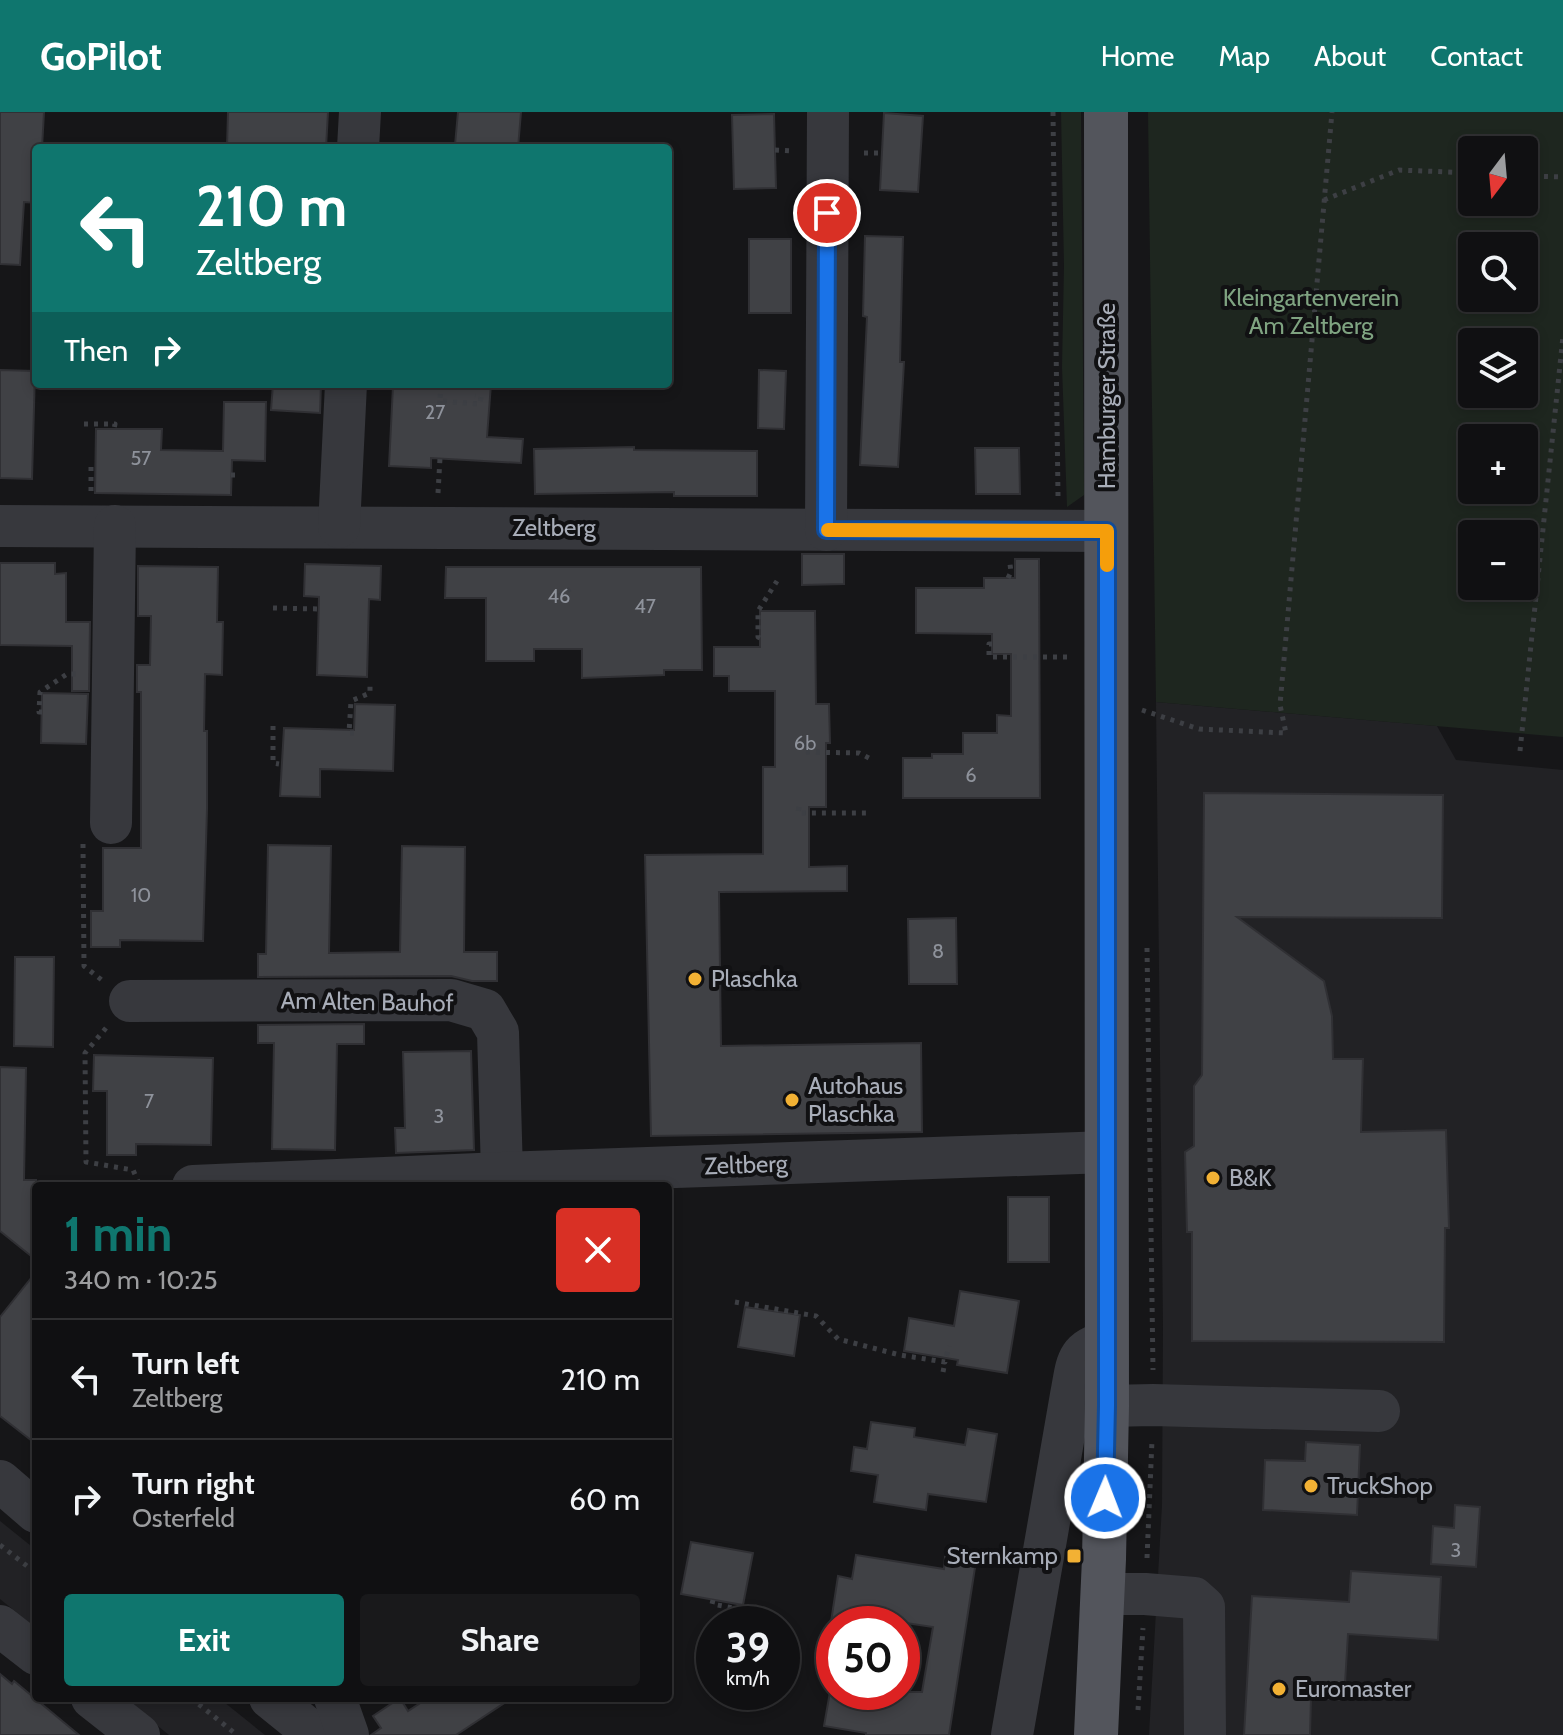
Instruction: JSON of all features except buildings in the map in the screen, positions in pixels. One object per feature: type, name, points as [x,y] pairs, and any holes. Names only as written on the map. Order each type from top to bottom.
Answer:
[{"type":"main road","name":"Hamburger Straße","points":[[1096,1735],[1107,1406],[1106,112]]},
{"type":"street","points":[[358,144],[360,112]]},
{"type":"street","points":[[826,530],[828,112]]},
{"type":"street","points":[[339,527],[346,388]]},
{"type":"street","name":"Zeltberg","points":[[0,526],[1107,531]]},
{"type":"street","points":[[111,823],[115,526]]},
{"type":"street","name":"Am Alten Bauhof","points":[[130,1001],[451,1000],[485,1010],[498,1032],[502,1173]]},
{"type":"street","name":"Zeltberg","points":[[288,1182],[1107,1152]]},
{"type":"street","points":[[1012,1735],[1079,1359],[1090,1346],[1107,1342]]},
{"type":"street","points":[[1107,1406],[1379,1411]]},
{"type":"street","points":[[0,1481],[32,1509]]},
{"type":"street","points":[[1102,1594],[1194,1598],[1204,1607],[1205,1735]]},
{"type":"street","points":[[0,1626],[32,1651]]},
{"type":"street","points":[[97,1702],[139,1735]]},
{"type":"street","points":[[275,1702],[316,1735]]},
{"type":"street","points":[[336,1702],[348,1735]]},
{"type":"path","points":[[1053,112],[1058,505]]},
{"type":"path","points":[[1131,707],[1199,729],[1286,733],[1280,705],[1332,112]]},
{"type":"path","points":[[1324,200],[1399,170],[1458,172]]},
{"type":"path","points":[[1538,176],[1563,177]]},
{"type":"path","points":[[1520,751],[1563,336]]},
{"type":"path","points":[[435,412],[439,409],[441,388]]},
{"type":"path","points":[[440,401],[480,404],[481,397],[475,396]]},
{"type":"path","points":[[84,424],[115,424],[114,429]]},
{"type":"path","points":[[91,492],[91,466],[95,466]]},
{"type":"path","points":[[231,475],[240,475]]},
{"type":"path","points":[[760,638],[758,611],[777,581]]},
{"type":"path","points":[[559,596],[570,589]]},
{"type":"path","points":[[273,608],[319,609]]},
{"type":"path","points":[[992,644],[989,644],[989,657],[1081,657]]},
{"type":"path","points":[[42,712],[39,712],[40,692],[67,674],[113,676]]},
{"type":"path","points":[[354,733],[349,733],[351,701],[370,693],[370,682]]},
{"type":"path","points":[[273,726],[273,763],[279,764]]},
{"type":"path","points":[[805,743],[805,752],[859,753],[871,759]]},
{"type":"path","points":[[799,807],[798,813],[871,813]]},
{"type":"path","points":[[111,823],[106,832],[83,839],[84,966],[130,1001],[85,1053],[86,1162],[133,1170],[138,1182]]},
{"type":"path","points":[[735,1302],[816,1316],[838,1339],[900,1355],[945,1362]]},
{"type":"path","points":[[943,1372],[949,1346]]},
{"type":"path","points":[[0,1545],[32,1570]]},
{"type":"path","points":[[713,1600],[712,1604],[723,1606]]},
{"type":"path","points":[[196,1702],[237,1735]]},
{"type":"shaded area","points":[[1156,702],[1437,726],[1456,760],[1563,770],[1563,1735],[1149,1735],[1162,1505]]},
{"type":"shaded area","points":[[0,1521],[32,1547],[32,1625],[0,1599]]},
{"type":"shaded area","points":[[128,1702],[224,1702],[265,1735],[169,1735]]},
{"type":"green space","points":[[1061,112],[1081,112],[1084,495],[1067,507],[1062,367]]},
{"type":"green space","name":"Kleingartenverein Am Zeltberg","points":[[1148,112],[1563,112],[1563,737],[1156,702]]},
{"type":"slow traffic","points":[[828,530],[1107,531],[1107,565]]},
{"type":"place","name":"Plaschka","points":[[695,979]]},
{"type":"place","name":"Autohaus Plaschka","points":[[792,1100]]},
{"type":"place","name":"B&K","points":[[1213,1178]]},
{"type":"place","name":"TruckShop","points":[[1311,1486]]},
{"type":"place","name":"Sternkamp","points":[[1074,1556]]},
{"type":"place","name":"Euromaster","points":[[1279,1689]]},
{"type":"route","points":[[827,213],[826,530],[1107,531],[1105,1498]]}]
